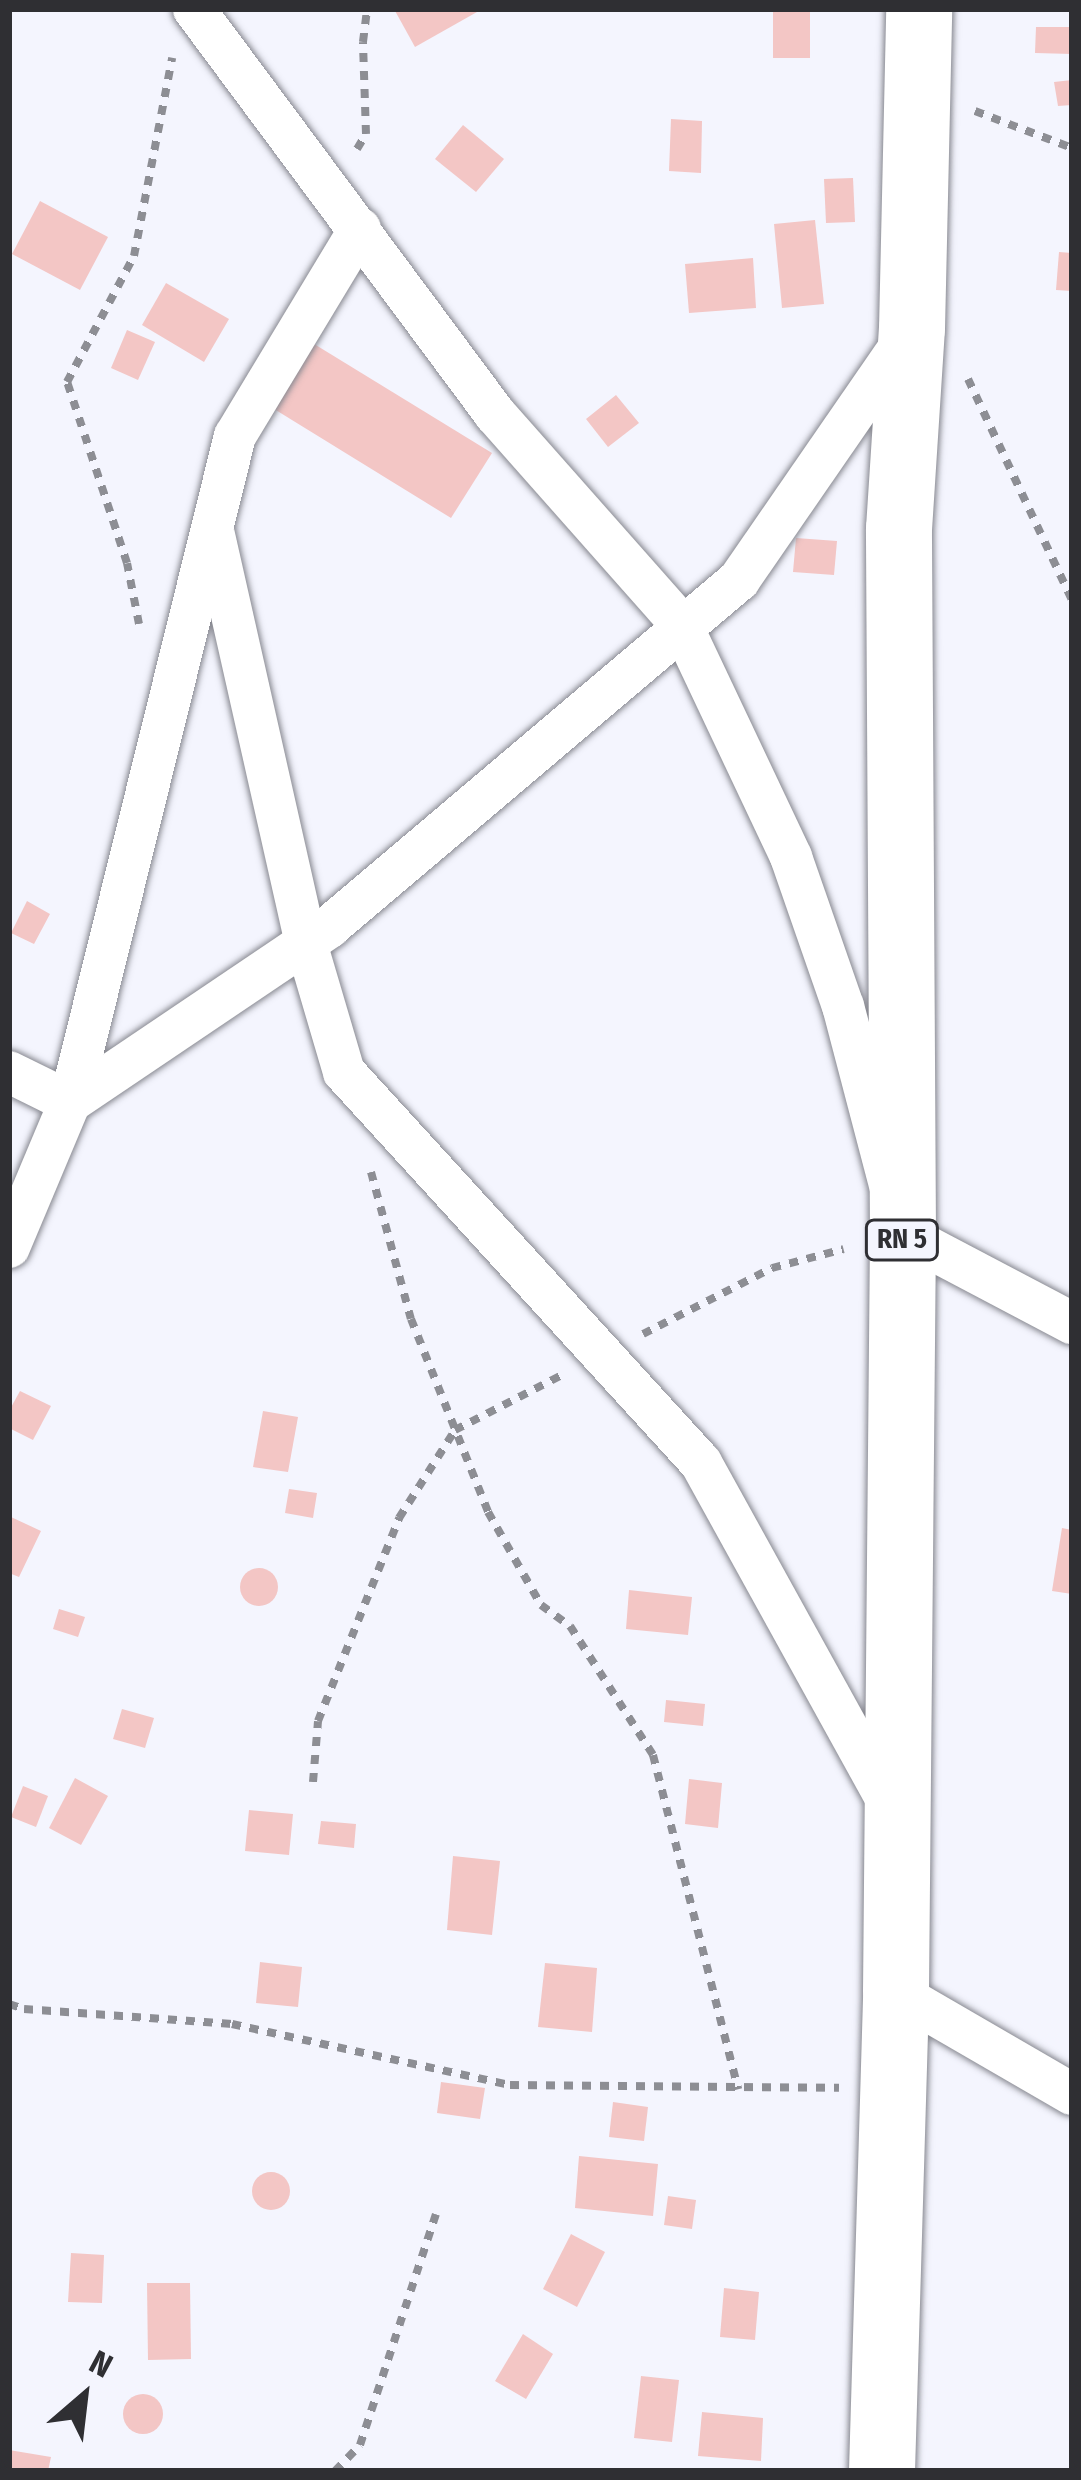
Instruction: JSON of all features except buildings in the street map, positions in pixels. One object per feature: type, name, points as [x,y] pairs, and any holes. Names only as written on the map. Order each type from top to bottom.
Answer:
[{"type":"main road","name":"RN 5","points":[[882,2471],[898,1821],[899,529],[913,329],[920,9]]},
{"type":"street","points":[[194,9],[495,414],[681,624],[791,857],[843,1006],[902,1234],[1072,1323]]},
{"type":"street","points":[[9,1247],[70,1102],[160,725],[214,536],[235,436],[359,230]]},
{"type":"street","points":[[70,1102],[306,943],[739,580],[913,329]]},
{"type":"street","points":[[214,536],[306,943],[344,1072],[701,1463],[898,1821]]},
{"type":"street","points":[[9,1072],[70,1102]]},
{"type":"street","points":[[896,1992],[1072,2094]]},
{"type":"path","points":[[331,191],[366,134],[367,9]]},
{"type":"path","points":[[141,633],[127,563],[68,382],[134,256],[173,55]]},
{"type":"path","points":[[917,90],[1072,148]]},
{"type":"path","points":[[913,329],[961,363],[1072,600]]},
{"type":"path","points":[[368,1162],[411,1319],[488,1511],[542,1605],[570,1626],[653,1755],[738,2089]]},
{"type":"path","points":[[313,1782],[317,1720],[398,1518],[455,1430],[772,1268],[902,1234]]},
{"type":"path","points":[[9,2003],[24,2009],[232,2024],[510,2085],[894,2088]]},
{"type":"path","points":[[335,2471],[360,2445],[436,2214]]}]
